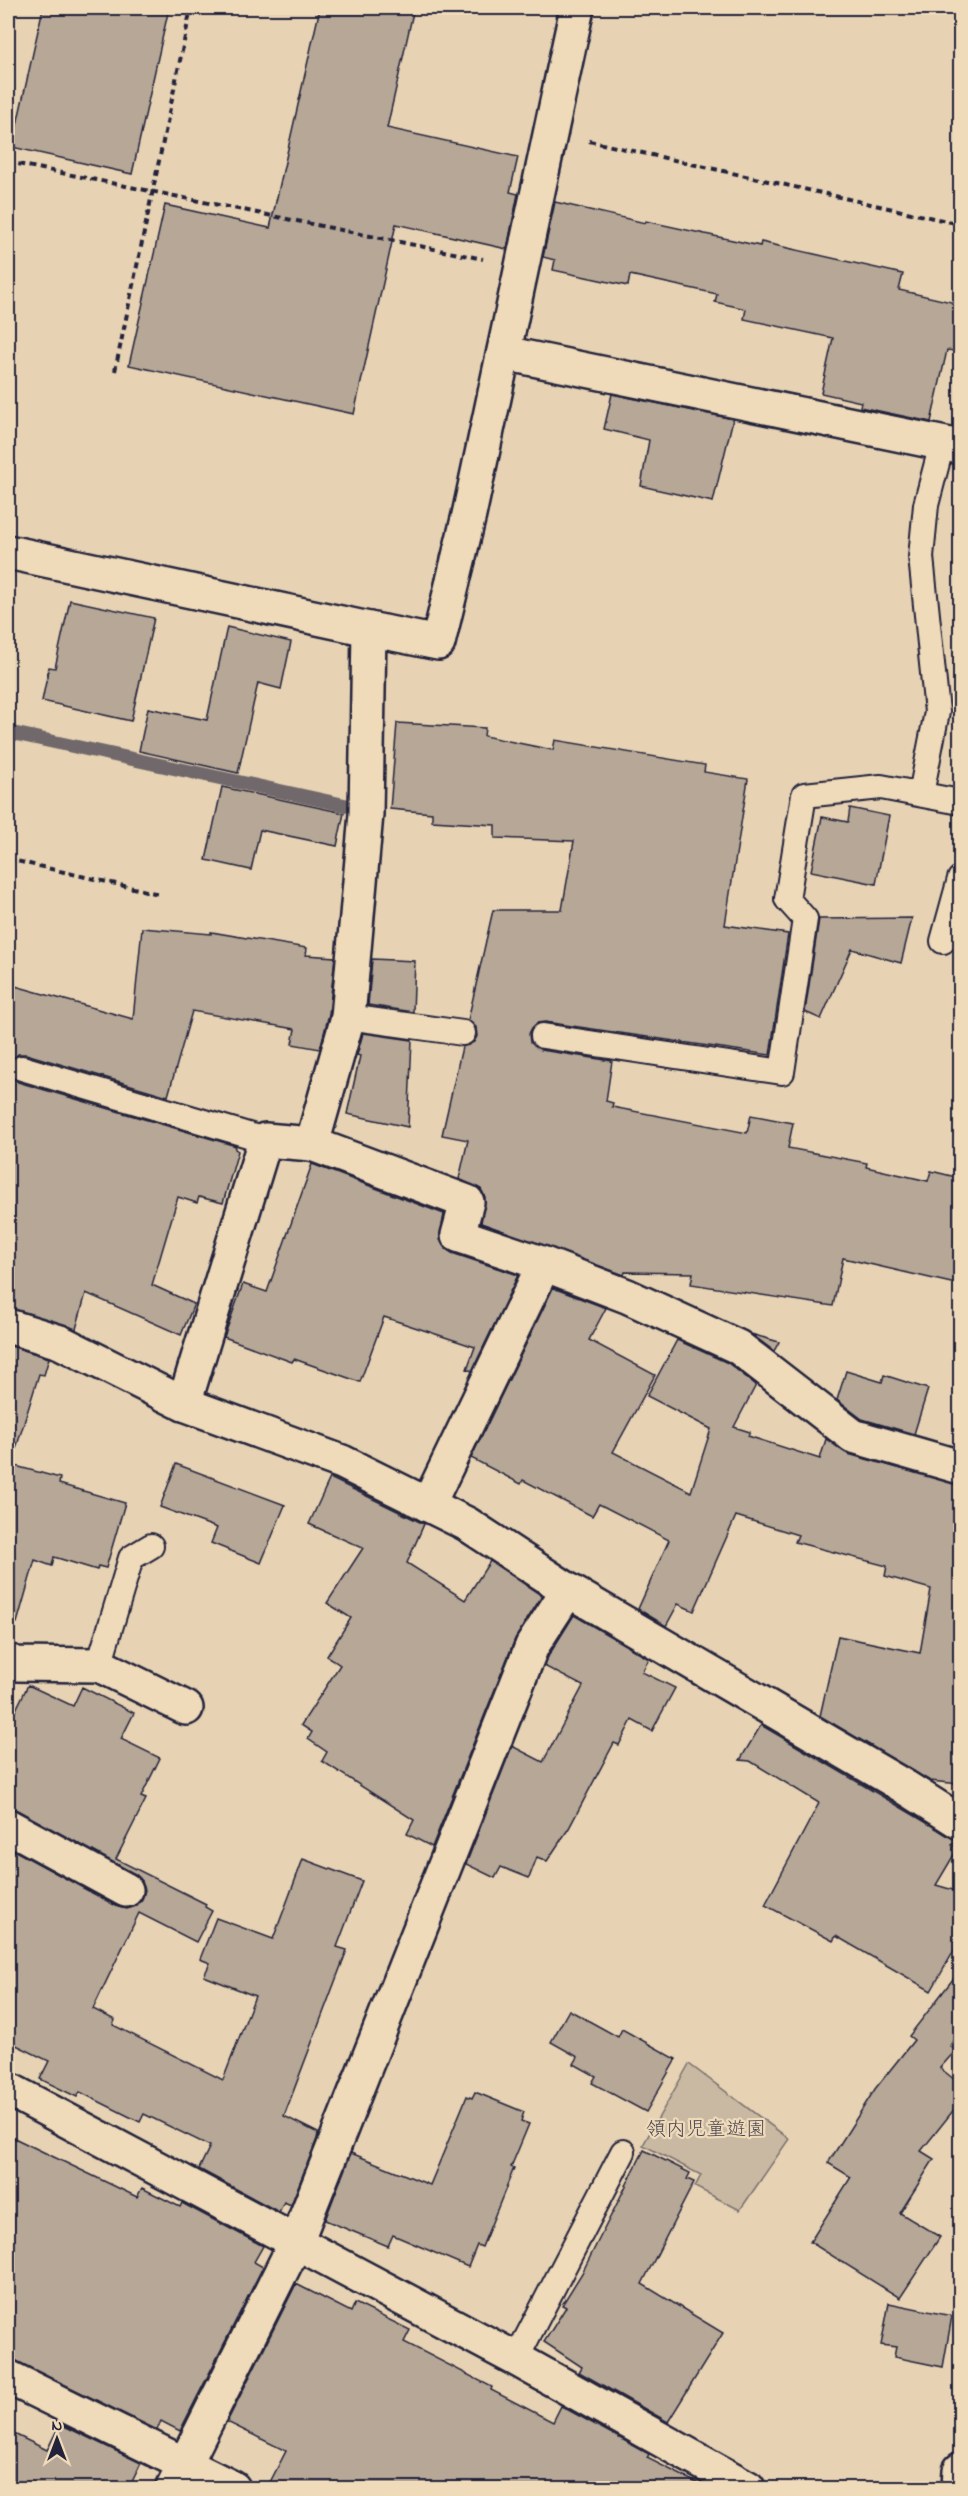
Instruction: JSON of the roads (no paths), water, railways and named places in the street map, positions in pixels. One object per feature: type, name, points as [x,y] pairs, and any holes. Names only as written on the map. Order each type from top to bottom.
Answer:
[{"type":"street","points":[[8,552],[438,643],[504,353],[577,8]]},
{"type":"street","points":[[504,353],[951,446]]},
{"type":"street","points":[[312,1144],[348,1017],[366,814],[369,629]]},
{"type":"street","points":[[184,1404],[264,1140],[312,1144],[467,1202],[458,1235],[544,1264],[627,1296],[738,1347],[853,1436],[960,1467]]},
{"type":"street","points":[[428,1504],[544,1264]]},
{"type":"street","points":[[8,1326],[60,1342],[184,1404],[342,1462],[467,1524],[568,1590],[905,1787],[960,1822]]},
{"type":"street","points":[[179,2477],[296,2242],[532,1646],[568,1590]]},
{"type":"street","points":[[10,1669],[99,1665],[186,1708]]},
{"type":"street","points":[[8,1826],[126,1890]]},
{"type":"street","points":[[8,2089],[516,2359],[730,2484]]},
{"type":"street","points":[[8,2377],[179,2477],[233,2488]]},
{"type":"street","points":[[959,2488],[960,2470]]},
{"type":"lane","points":[[921,794],[937,712],[921,557],[926,505],[951,446]]},
{"type":"lane","points":[[543,1036],[782,1072],[805,919],[787,899],[804,795],[881,787],[960,802]]},
{"type":"lane","points":[[943,941],[960,879]]},
{"type":"lane","points":[[348,1017],[463,1033]]},
{"type":"lane","points":[[22,1068],[264,1140]]},
{"type":"lane","points":[[99,1665],[131,1558],[151,1546]]},
{"type":"lane","points":[[516,2359],[623,2152]]},
{"type":"waterway","points":[[8,732],[349,806]]},
{"type":"park label","name":"領内児童遊園","points":[[706,2130]]}]
